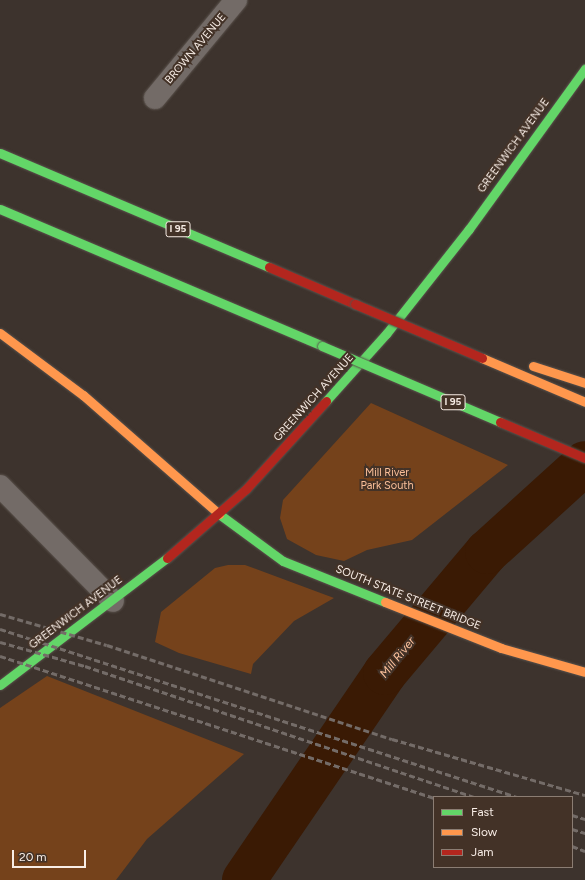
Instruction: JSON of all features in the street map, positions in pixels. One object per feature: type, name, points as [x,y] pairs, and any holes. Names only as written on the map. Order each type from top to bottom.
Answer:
[{"type":"main road","name":"GREENWICH AVENUE","points":[[0,685],[113,601],[219,514],[326,405],[386,334],[469,229],[585,69]]},
{"type":"main road","name":"I 95","points":[[0,153],[585,402]]},
{"type":"main road","name":"I 95","points":[[0,209],[585,458]]},
{"type":"main road","points":[[355,304],[508,357]]},
{"type":"main road","name":"SOUTH STATE STREET BRIDGE","points":[[0,333],[83,395],[219,514],[266,550],[307,570],[501,648],[585,672]]},
{"type":"main road","points":[[523,362],[585,383]]},
{"type":"street","name":"BROWN AVENUE","points":[[155,98],[236,0]]},
{"type":"street","points":[[0,486],[113,601]]},
{"type":"green space","name":"Mill River Park South","points":[[371,403],[508,465],[412,540],[367,550],[344,561],[316,555],[287,539],[280,518],[283,500]]},
{"type":"green space","points":[[228,565],[245,565],[334,598],[294,621],[253,664],[251,674],[179,653],[155,642],[161,612],[215,568]]},
{"type":"green space","points":[[47,676],[244,754],[147,839],[116,880],[0,880],[0,708]]},
{"type":"waterway","name":"Mill River","points":[[244,880],[385,673],[487,552],[585,463]]},
{"type":"railway","points":[[0,614],[107,645],[392,739],[585,795]]},
{"type":"railway","points":[[0,629],[514,796]]},
{"type":"railway","points":[[0,642],[85,666],[472,796]]},
{"type":"railway","points":[[0,656],[433,798]]},
{"type":"railway","points":[[573,815],[585,819]]},
{"type":"railway","points":[[573,829],[585,833]]},
{"type":"railway","points":[[573,846],[585,851]]},
{"type":"traffic: fast","points":[[326,401],[386,334],[469,229],[585,69]]},
{"type":"traffic: fast","points":[[0,153],[269,267]]},
{"type":"traffic: fast","points":[[0,209],[322,346]]},
{"type":"traffic: fast","points":[[322,346],[500,422]]},
{"type":"traffic: fast","points":[[219,514],[283,561],[385,602]]},
{"type":"traffic: fast","points":[[0,685],[167,558]]},
{"type":"traffic: slow","points":[[0,333],[83,395],[219,514]]},
{"type":"traffic: slow","points":[[482,358],[585,402]]},
{"type":"traffic: slow","points":[[533,366],[585,383]]},
{"type":"traffic: slow","points":[[385,602],[501,648],[585,672]]},
{"type":"traffic: jam","points":[[269,267],[355,304]]},
{"type":"traffic: jam","points":[[355,304],[482,358]]},
{"type":"traffic: jam","points":[[167,558],[246,489],[326,401]]},
{"type":"traffic: jam","points":[[500,422],[585,458]]}]
